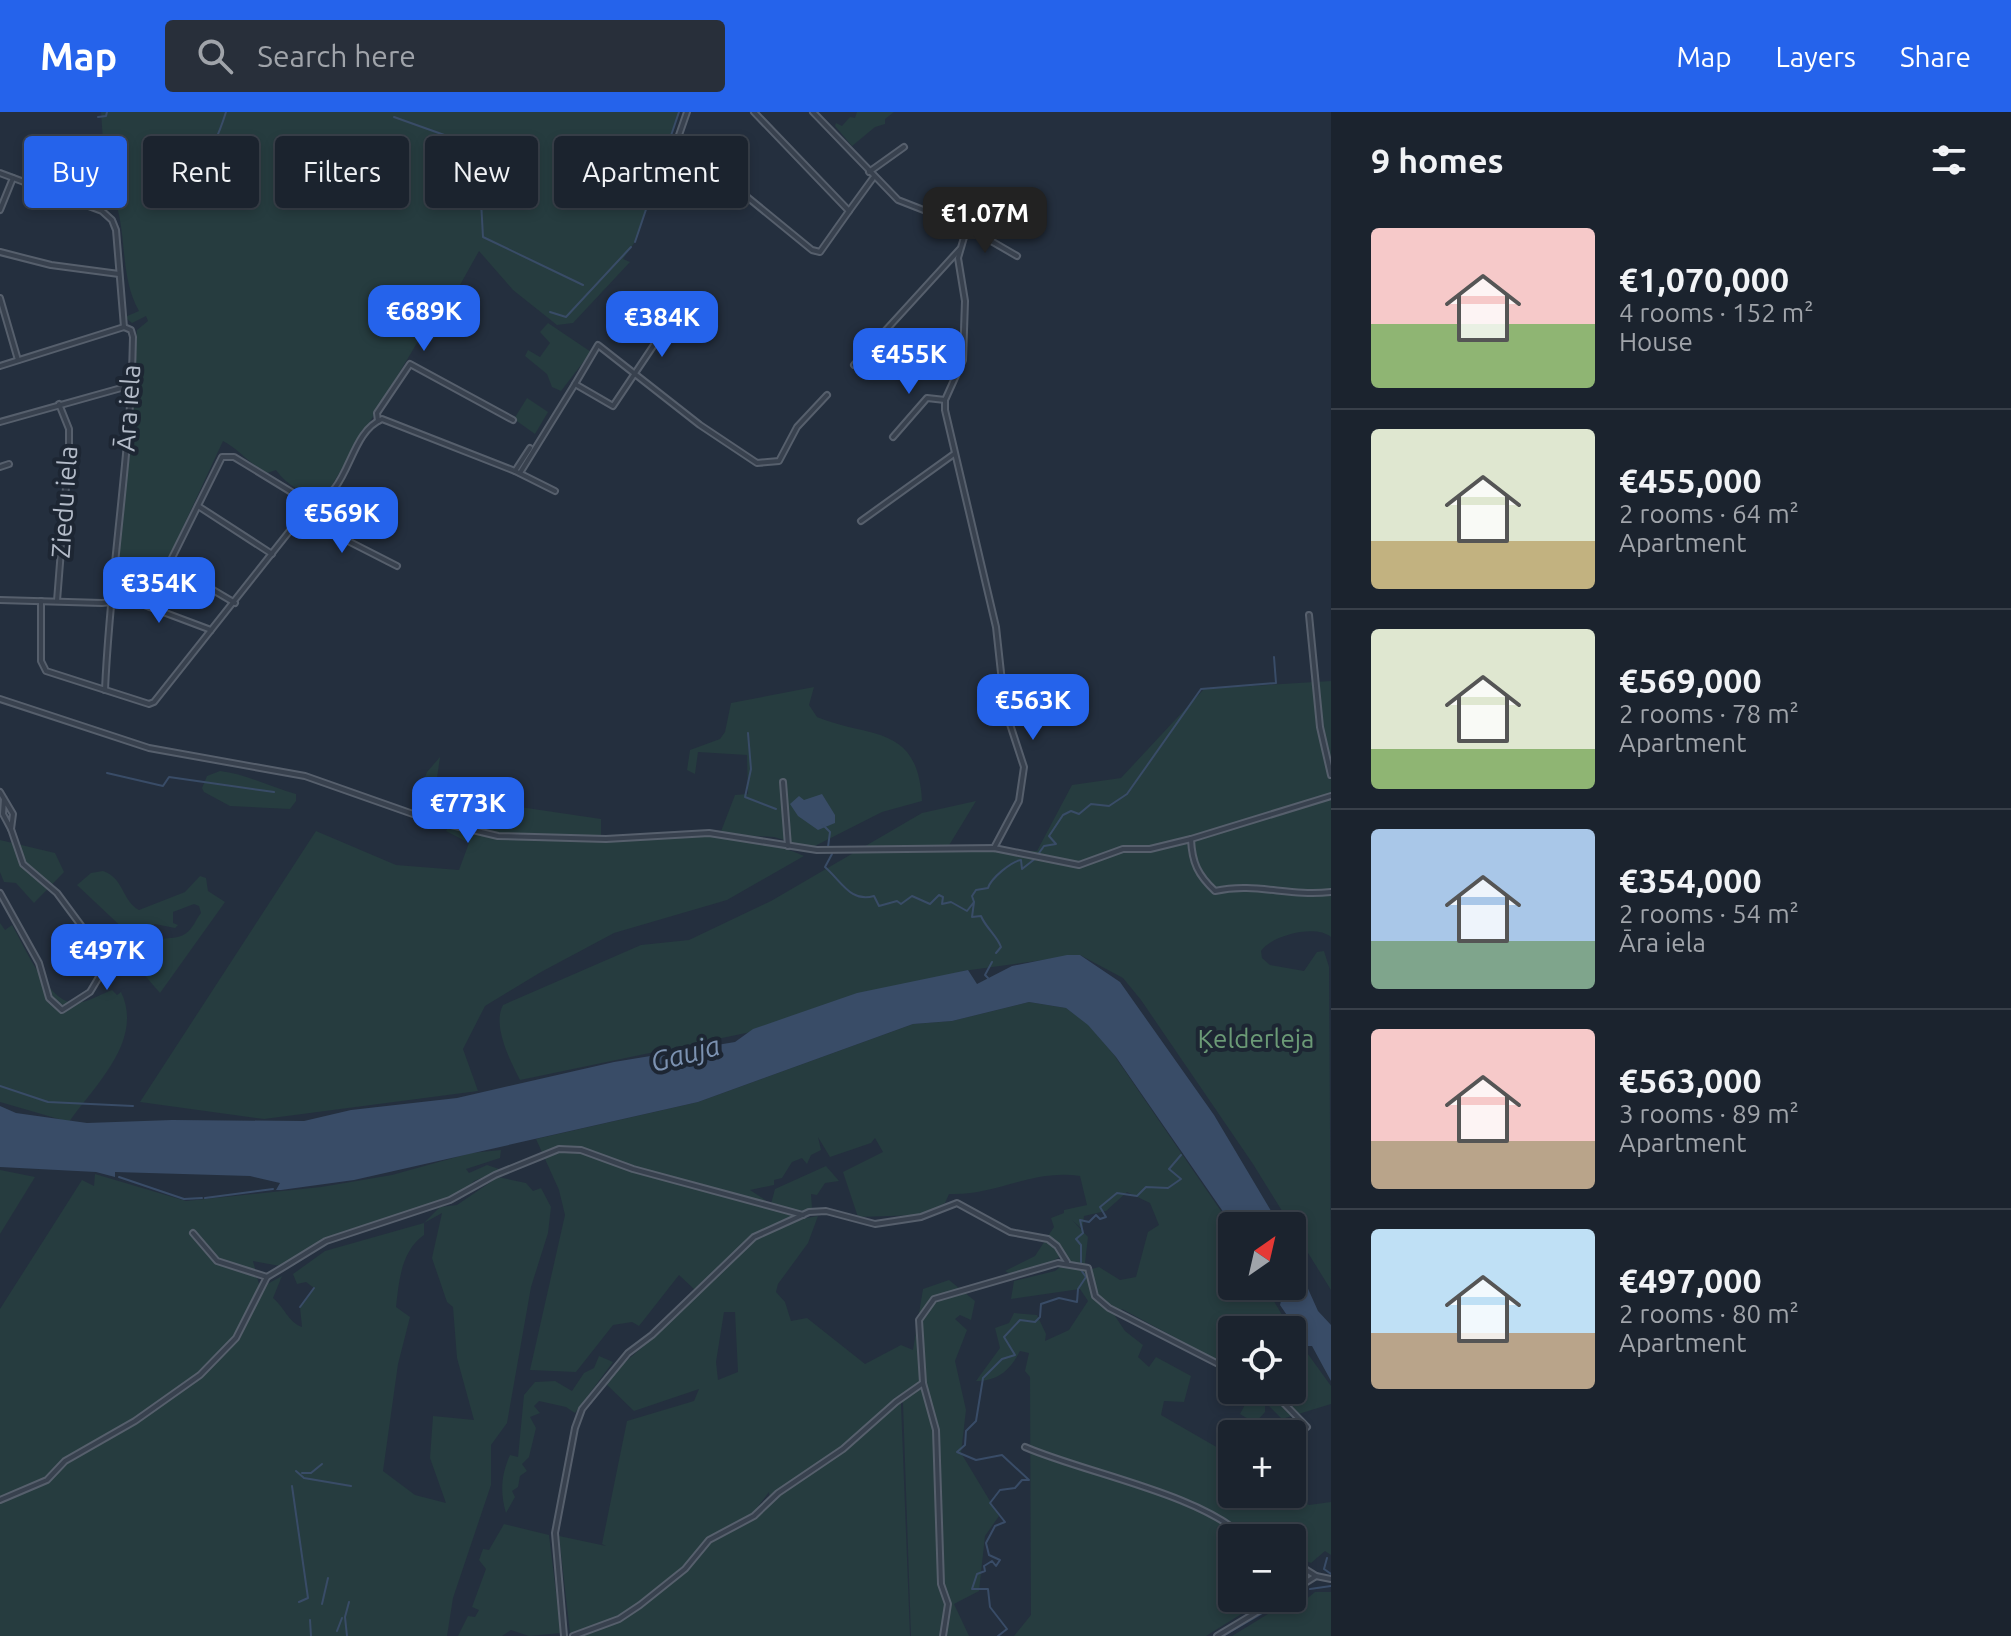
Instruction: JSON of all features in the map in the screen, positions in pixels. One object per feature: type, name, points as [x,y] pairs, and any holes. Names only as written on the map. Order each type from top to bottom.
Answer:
[{"type":"street","points":[[687,112],[679,135],[680,142],[812,250],[820,252],[871,174],[904,147]]},
{"type":"street","points":[[754,112],[849,211]]},
{"type":"street","points":[[813,112],[898,200],[967,227],[1017,256]]},
{"type":"street","points":[[0,173],[13,178],[0,210]]},
{"type":"street","name":"Āra iela","points":[[13,178],[102,211],[112,220],[124,327],[131,330],[133,337],[132,385],[109,601],[105,690]]},
{"type":"street","points":[[967,227],[958,258],[965,301],[963,360],[945,400],[954,454],[996,627],[1005,709],[1024,767],[1019,801],[994,848]]},
{"type":"street","points":[[854,365],[917,300],[961,247]]},
{"type":"street","points":[[0,252],[51,265],[119,274]]},
{"type":"street","points":[[0,298],[1,312],[18,360]]},
{"type":"street","points":[[0,366],[124,327]]},
{"type":"street","points":[[575,384],[611,406],[666,327]]},
{"type":"street","points":[[518,472],[598,345],[634,375],[757,463],[779,461],[797,427],[827,395]]},
{"type":"street","points":[[41,601],[41,667],[105,690],[154,702],[311,504],[332,491],[378,421],[377,413],[410,364],[513,420]]},
{"type":"street","points":[[0,422],[132,385]]},
{"type":"street","points":[[893,437],[927,398],[945,400]]},
{"type":"street","name":"Ziedu iela","points":[[57,601],[69,449],[69,429],[59,404]]},
{"type":"street","points":[[378,421],[392,423],[518,472],[555,491]]},
{"type":"street","points":[[518,472],[530,448]]},
{"type":"street","points":[[861,521],[954,454]]},
{"type":"street","points":[[143,604],[169,564],[213,473],[226,455],[268,475],[311,504]]},
{"type":"street","points":[[0,467],[9,464]]},
{"type":"street","points":[[198,506],[272,554]]},
{"type":"street","points":[[301,517],[397,566]]},
{"type":"street","points":[[169,564],[204,581],[235,603]]},
{"type":"street","points":[[0,600],[121,599],[143,604],[211,630]]},
{"type":"street","points":[[1309,615],[1320,727],[1331,775]]},
{"type":"street","points":[[0,699],[137,744],[305,776],[430,820],[498,836],[606,839],[709,833],[817,850],[902,852],[994,848],[1079,865],[1123,849],[1150,849],[1191,839],[1331,796]]},
{"type":"street","points":[[783,782],[788,846]]},
{"type":"street","points":[[0,792],[13,814],[11,829]]},
{"type":"street","points":[[0,893],[39,963],[49,998],[55,1006],[62,1010],[90,992],[108,962],[57,893],[23,864],[3,814],[4,799]]},
{"type":"street","points":[[1191,839],[1196,869],[1215,891],[1244,885],[1303,896],[1331,892]]},
{"type":"street","points":[[0,1500],[39,1485],[65,1461],[135,1421],[200,1375],[236,1338],[267,1277],[326,1241],[450,1200],[495,1175],[567,1147],[803,1215]]},
{"type":"street","points":[[564,1636],[555,1533],[575,1428],[582,1409],[628,1353],[652,1335],[734,1252],[754,1237],[803,1215],[826,1211],[875,1224],[921,1217],[957,1203],[1010,1232],[1048,1239],[1057,1246],[1067,1262]]},
{"type":"street","points":[[193,1233],[217,1261],[247,1268],[267,1277]]},
{"type":"street","points":[[943,1636],[948,1604],[941,1584],[936,1430],[923,1383],[919,1320],[934,1299],[1067,1262],[1078,1264],[1085,1266],[1091,1274],[1095,1296],[1109,1308],[1218,1364]]},
{"type":"street","points":[[259,1275],[264,1286]]},
{"type":"street","points":[[573,1636],[619,1619],[640,1605],[685,1569],[709,1540],[754,1516],[778,1493],[843,1449],[896,1402],[923,1383]]},
{"type":"street","points":[[1285,1404],[1307,1427]]},
{"type":"street","points":[[1025,1447],[1052,1460],[1158,1492],[1228,1524]]},
{"type":"street","points":[[1306,1570],[1331,1579]]},
{"type":"street","points":[[1306,1582],[1316,1576]]},
{"type":"street","points":[[1217,1636],[1257,1612]]},
{"type":"green space","points":[[101,112],[679,112],[671,136],[554,136],[554,208],[647,208],[635,242],[623,259],[630,262],[573,323],[557,325],[513,290],[479,251],[446,310],[447,320],[441,320],[443,325],[434,339],[427,335],[420,338],[326,495],[298,489],[276,470],[267,473],[223,441],[155,587],[146,598],[125,596],[126,588],[114,587],[137,330],[148,321],[146,316],[132,323],[125,317],[139,311],[126,271],[117,208],[127,208],[127,136],[103,136]]},
{"type":"green space","points":[[857,112],[894,112],[885,119],[885,124],[875,127],[852,146],[835,126],[836,123],[842,126],[850,117],[855,118]]},
{"type":"green space","points":[[548,323],[591,352],[561,391],[552,387],[547,374],[525,356],[528,350],[540,357],[550,343],[540,332]]},
{"type":"green space","points":[[527,398],[548,412],[535,434],[514,419]]},
{"type":"green space","name":"Ķelderleja","points":[[1331,681],[1331,937],[1315,931],[1294,933],[1274,940],[1261,951],[1262,958],[1270,965],[1304,971],[1317,952],[1324,951],[1329,967],[1331,1290],[1306,1250],[1306,1212],[1283,1212],[1141,1000],[1123,978],[1080,955],[963,971],[780,1026],[520,1080],[501,1033],[500,1013],[503,1005],[641,945],[689,940],[771,901],[922,813],[976,801],[945,852],[1037,851],[1072,785],[1121,778],[1204,689]]},
{"type":"green space","points":[[814,687],[809,705],[817,717],[888,738],[901,746],[911,758],[919,776],[922,801],[882,812],[811,848],[774,837],[720,834],[735,795],[748,794],[747,755],[698,752],[695,774],[687,770],[690,750],[720,739],[725,732],[731,703]]},
{"type":"green space","points":[[440,757],[435,792],[445,793],[453,802],[480,801],[601,819],[601,839],[678,836],[731,838],[781,847],[804,856],[727,900],[614,933],[485,1006],[463,1049],[478,1091],[264,1119],[140,1102],[316,831],[396,865],[459,870],[469,843],[446,831],[449,825],[475,834],[475,825],[453,816],[447,820],[425,814],[420,807],[426,800],[420,791],[427,772]]},
{"type":"green space","points":[[220,771],[296,794],[296,801],[290,809],[230,806],[202,788],[207,776]]},
{"type":"green space","points":[[0,840],[55,853],[64,872],[34,903],[16,883],[4,882],[0,872]]},
{"type":"green space","points":[[103,871],[115,879],[139,910],[185,892],[200,876],[206,878],[208,891],[225,902],[160,993],[141,971],[153,958],[145,950],[152,941],[180,937],[188,932],[201,913],[199,906],[194,904],[173,912],[173,923],[178,925],[175,928],[155,924],[129,934],[77,885],[91,873]]},
{"type":"green space","points":[[0,923],[5,930],[12,925],[46,984],[65,1000],[80,1003],[112,990],[117,995],[121,992],[126,1010],[122,1044],[114,1061],[69,1122],[0,1102]]},
{"type":"green space","points":[[1029,1002],[1066,1008],[1088,1024],[1114,1055],[1222,1212],[1218,1212],[1218,1300],[1273,1300],[1283,1316],[1218,1316],[1218,1360],[1122,1309],[1115,1316],[1125,1331],[1143,1345],[1138,1357],[1149,1367],[1156,1357],[1191,1376],[1184,1402],[1164,1401],[1161,1415],[1218,1448],[1218,1508],[1306,1508],[1306,1503],[1331,1502],[1331,1555],[1325,1551],[1311,1563],[1306,1561],[1306,1524],[1218,1524],[1218,1612],[1245,1612],[1206,1636],[1014,1636],[1031,1615],[1030,1377],[1025,1371],[1029,1353],[1020,1351],[1002,1373],[991,1379],[976,1381],[1000,1348],[995,1328],[1009,1323],[1014,1313],[1037,1315],[1046,1334],[1045,1341],[1069,1330],[1088,1301],[1080,1289],[1011,1299],[1014,1281],[1055,1271],[1069,1260],[1064,1250],[1058,1254],[1061,1256],[1043,1267],[1014,1276],[1005,1271],[1035,1256],[1054,1227],[1051,1218],[1064,1213],[1064,1210],[1087,1205],[1080,1176],[1045,1176],[966,1194],[949,1194],[945,1203],[921,1215],[858,1217],[843,1172],[883,1152],[875,1138],[871,1143],[830,1157],[818,1137],[821,1150],[811,1155],[807,1164],[802,1158],[792,1162],[782,1178],[774,1180],[774,1185],[750,1190],[771,1204],[775,1189],[826,1166],[839,1181],[825,1183],[817,1195],[811,1194],[812,1208],[807,1211],[791,1209],[790,1221],[818,1216],[808,1243],[778,1284],[776,1292],[785,1302],[791,1321],[807,1318],[865,1364],[901,1345],[913,1350],[923,1289],[949,1280],[975,1301],[971,1320],[960,1315],[955,1319],[967,1330],[955,1361],[966,1410],[961,1453],[999,1516],[985,1536],[979,1591],[954,1604],[969,1636],[911,1636],[903,1403],[894,1397],[901,1404],[910,1636],[582,1636],[620,1620],[643,1605],[688,1569],[712,1541],[747,1524],[770,1503],[769,1492],[753,1513],[708,1539],[689,1564],[618,1618],[573,1635],[570,1633],[559,1536],[606,1546],[602,1544],[627,1421],[694,1401],[699,1389],[634,1411],[603,1381],[653,1338],[695,1290],[679,1275],[639,1326],[632,1322],[613,1325],[576,1372],[530,1370],[565,1215],[559,1190],[536,1139],[698,1102],[913,1024],[952,1021]],"holes":[[[1127,1192],[1150,1203],[1159,1225],[1148,1232],[1136,1277],[1120,1280],[1099,1267],[1088,1270],[1085,1263],[1088,1237],[1072,1220],[1082,1229],[1084,1216],[1106,1211]],[[724,1312],[735,1312],[738,1372],[718,1380],[716,1362]]]},
{"type":"green space","points":[[501,1150],[500,1158],[466,1169],[469,1173],[487,1165],[502,1170],[474,1181],[459,1197],[344,1231],[280,1266],[253,1261],[260,1288],[282,1276],[273,1298],[293,1322],[302,1327],[300,1307],[314,1288],[306,1282],[297,1284],[293,1274],[325,1251],[424,1223],[440,1207],[457,1205],[498,1177],[526,1183],[533,1191],[541,1188],[551,1207],[548,1233],[531,1287],[507,1423],[491,1445],[491,1485],[453,1598],[447,1636],[0,1636],[0,1309],[82,1180],[94,1186],[95,1174],[186,1201],[321,1187],[392,1175],[471,1153]],"holes":[[[442,1213],[432,1258],[447,1302],[453,1307],[457,1358],[474,1420],[433,1416],[430,1458],[446,1503],[415,1495],[383,1471],[398,1364],[410,1317],[396,1307],[400,1277],[410,1249],[424,1235],[424,1223]]]},
{"type":"green space","points":[[0,1170],[35,1177],[0,1234]]},
{"type":"green space","points":[[1306,1351],[1331,1386],[1331,1404],[1282,1419],[1267,1404],[1306,1404]]},
{"type":"green space","points":[[599,1356],[613,1362],[575,1413],[566,1407],[539,1401],[534,1406],[540,1413],[530,1417],[536,1428],[529,1457],[522,1464],[527,1471],[520,1476],[518,1487],[512,1491],[515,1497],[506,1513],[503,1477],[510,1455],[518,1457],[524,1395],[535,1382],[555,1381],[572,1391],[584,1373],[594,1368]]},
{"type":"green space","points":[[1245,1404],[1265,1404],[1265,1412],[1258,1420],[1250,1420],[1240,1414]]},
{"type":"green space","points":[[504,1524],[549,1535],[561,1633],[529,1636],[511,1630],[502,1636],[458,1636],[468,1616],[475,1617],[479,1610],[472,1607],[486,1569],[479,1560],[483,1549],[489,1550]]},
{"type":"green space","points":[[1315,1592],[1331,1592],[1331,1636],[1232,1636],[1271,1612],[1306,1612],[1306,1599]]},
{"type":"water","points":[[822,794],[835,815],[835,823],[818,830],[798,816],[790,804],[799,796],[804,800]]},
{"type":"water","name":"Gauja","points":[[1080,955],[1120,982],[1214,1115],[1272,1212],[1223,1212],[1116,1057],[1088,1025],[1066,1008],[1029,1002],[952,1021],[913,1024],[698,1102],[354,1180],[276,1190],[280,1183],[250,1176],[115,1172],[115,1177],[96,1172],[0,1167],[0,1106],[16,1113],[87,1123],[304,1121],[351,1110],[457,1098],[614,1062],[735,1042],[753,1029],[857,993],[968,970],[977,984],[1012,966]]},
{"type":"water","points":[[1306,1284],[1318,1311],[1331,1325],[1331,1381],[1312,1346],[1306,1343],[1306,1316],[1288,1316],[1280,1305],[1281,1300],[1306,1300]]},
{"type":"waterway","points":[[98,117],[106,116],[107,112]]},
{"type":"waterway","points":[[217,136],[226,112]]},
{"type":"waterway","points":[[635,242],[679,112]]},
{"type":"waterway","points":[[394,117],[478,147],[483,237],[583,285]]},
{"type":"waterway","points":[[550,312],[566,317],[631,247]]},
{"type":"waterway","points":[[1039,853],[1044,846],[1056,844],[1049,836],[1063,815],[1071,811],[1079,814],[1091,804],[1109,806],[1127,794],[1201,689],[1276,683],[1274,657]]},
{"type":"waterway","points":[[748,733],[751,769],[745,797],[776,809]]},
{"type":"waterway","points":[[107,773],[163,786],[169,777],[274,792]]},
{"type":"waterway","points":[[823,825],[830,832],[828,847]]},
{"type":"waterway","points":[[832,854],[825,867],[853,894],[859,897],[874,896],[879,906],[897,901],[901,904],[912,896],[930,904],[939,895],[943,897],[942,904],[951,902],[967,911],[974,902],[972,917],[981,916],[997,939],[1001,947],[996,953]]},
{"type":"waterway","points":[[974,902],[972,896],[976,890],[988,888],[1007,867],[1021,860],[1022,869],[1036,858]]},
{"type":"waterway","points":[[988,978],[985,975],[992,962]]},
{"type":"waterway","points":[[0,1086],[48,1102],[133,1106]]},
{"type":"waterway","points":[[998,1636],[1007,1629],[990,1607],[988,1589],[972,1589],[977,1574],[985,1571],[984,1566],[992,1561],[996,1566],[1000,1560],[989,1555],[986,1543],[995,1526],[1005,1522],[990,1503],[1000,1490],[1015,1488],[1022,1480],[1029,1480],[1002,1455],[976,1460],[957,1452],[965,1445],[966,1431],[976,1421],[983,1378],[1002,1359],[1015,1355],[1004,1337],[1020,1320],[1035,1322],[1040,1317],[1041,1304],[1059,1298],[1077,1302],[1078,1289],[1086,1277],[1081,1270],[1081,1245],[1076,1239],[1083,1233],[1080,1220],[1089,1222],[1096,1215],[1100,1219],[1106,1217],[1100,1207],[1117,1193],[1137,1196],[1146,1187],[1168,1188],[1181,1179],[1169,1169],[1181,1155]]},
{"type":"waterway","points":[[119,1177],[184,1199],[202,1198]]},
{"type":"waterway","points":[[205,1198],[273,1189]]},
{"type":"waterway","points":[[300,1307],[314,1288]]},
{"type":"waterway","points":[[302,1473],[311,1473],[322,1464]]},
{"type":"waterway","points":[[296,1471],[304,1478],[351,1486]]},
{"type":"waterway","points":[[292,1486],[308,1598],[299,1602]]},
{"type":"waterway","points":[[1327,1558],[1324,1569],[1331,1574]]},
{"type":"waterway","points":[[322,1604],[328,1578]]},
{"type":"waterway","points":[[1310,1589],[1331,1586]]},
{"type":"waterway","points":[[347,1636],[345,1617],[349,1602]]},
{"type":"waterway","points":[[1223,1636],[1264,1612]]},
{"type":"waterway","points":[[337,1631],[342,1618]]},
{"type":"waterway","points":[[310,1620],[311,1636]]}]
